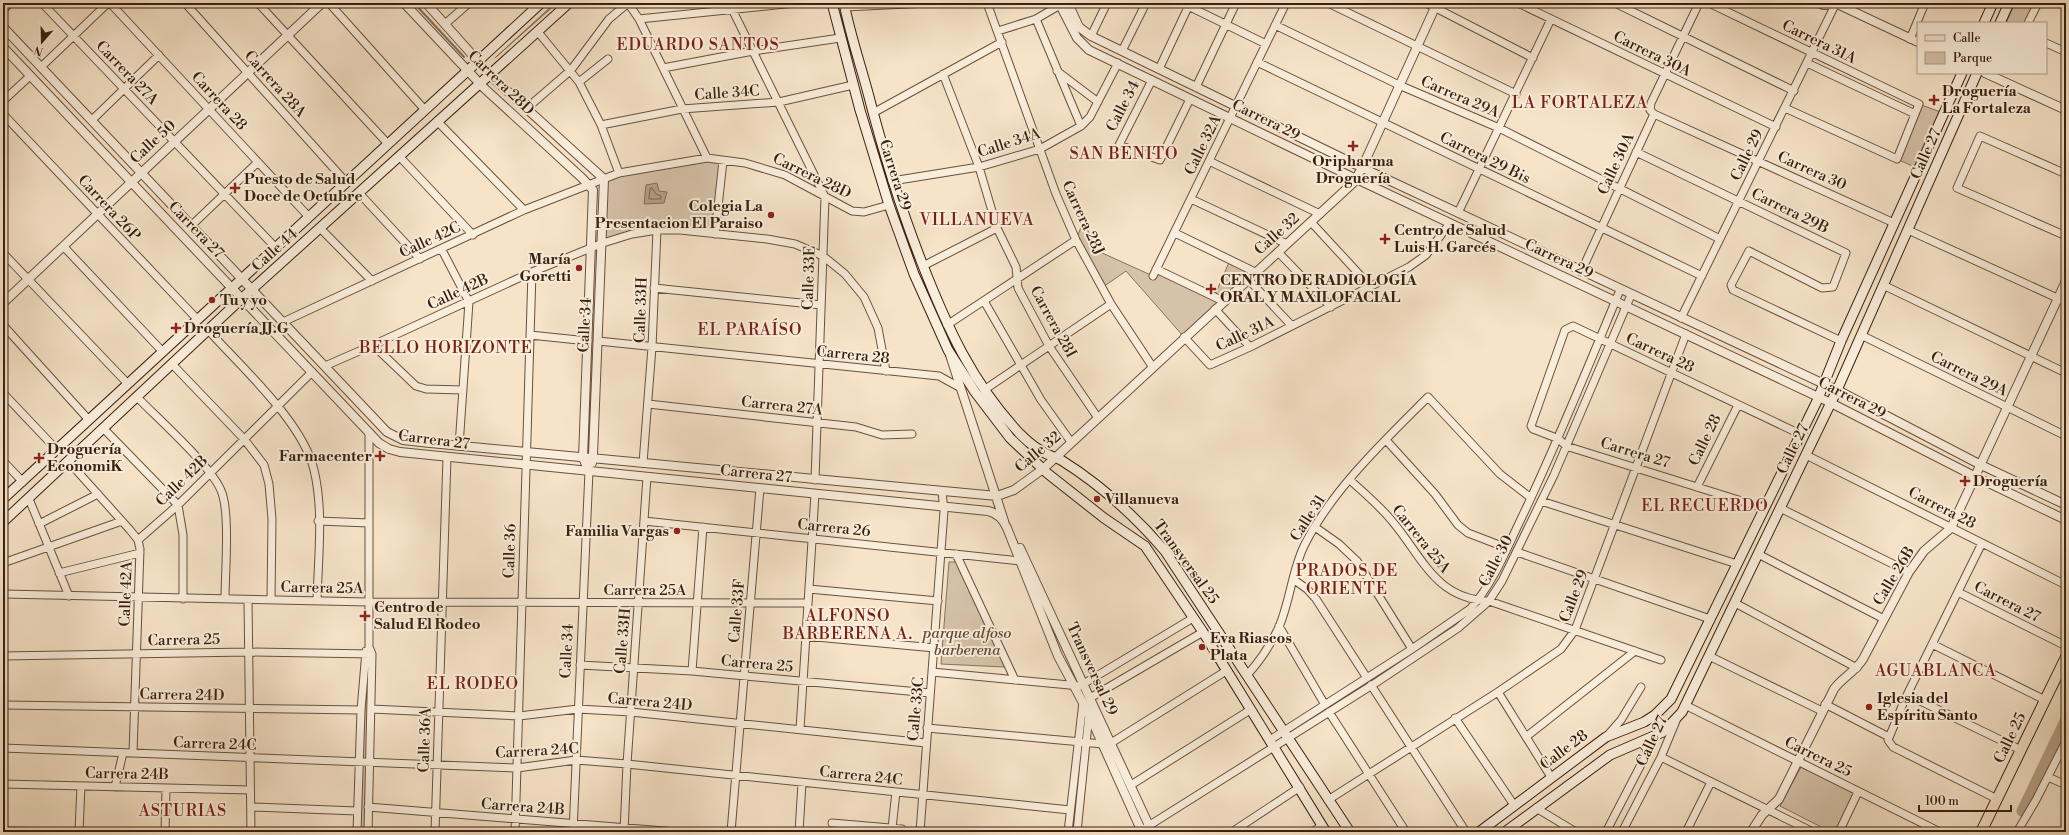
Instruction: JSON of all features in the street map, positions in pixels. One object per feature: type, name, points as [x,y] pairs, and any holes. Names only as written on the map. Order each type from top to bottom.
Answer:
[{"type":"main road","name":"Calle 44","points":[[3,499],[540,3]]},
{"type":"main road","name":"Calle 44","points":[[3,522],[104,429],[242,298],[569,3]]},
{"type":"main road","name":"Carrera 29","points":[[832,3],[853,85],[889,205],[914,274],[948,350]]},
{"type":"main road","points":[[1984,22],[1993,3]]},
{"type":"main road","points":[[2000,22],[2009,3]]},
{"type":"main road","name":"Carrera 29","points":[[845,5],[892,181],[923,266],[958,348]]},
{"type":"main road","name":"Calle 27","points":[[1671,699],[1819,397],[1841,341],[1962,74]]},
{"type":"main road","name":"Calle 27","points":[[1678,718],[1831,403],[1978,74]]},
{"type":"main road","name":"Transversal 25","points":[[958,348],[984,390],[1022,436],[1049,456],[1055,457],[1101,489],[1142,525],[1165,551],[1350,832]]},
{"type":"main road","name":"Transversal 25","points":[[948,350],[975,392],[1010,438],[1043,468],[1104,518],[1145,546],[1203,632],[1324,828]]},
{"type":"main road","points":[[114,396],[120,406],[126,408]]},
{"type":"main road","points":[[107,403],[117,409],[118,415]]},
{"type":"main road","points":[[1706,627],[1710,636],[1718,638]]},
{"type":"main road","name":"Calle 25","points":[[1981,832],[2066,657]]},
{"type":"main road","name":"Calle 28","points":[[1479,832],[1606,737],[1644,722],[1671,699]]},
{"type":"main road","name":"Calle 28","points":[[1505,832],[1610,755],[1663,732],[1678,718]]},
{"type":"street","points":[[3,10],[10,3]]},
{"type":"street","name":"Carrera 27A","points":[[42,3],[276,248]]},
{"type":"street","points":[[41,67],[109,3]]},
{"type":"street","name":"Carrera 28","points":[[109,3],[309,217]]},
{"type":"street","name":"Carrera 28A","points":[[185,3],[346,182]]},
{"type":"street","points":[[258,3],[388,144]]},
{"type":"street","name":"Calle 50","points":[[3,303],[322,3]]},
{"type":"street","points":[[329,3],[425,110]]},
{"type":"street","name":"Carrera 28D","points":[[404,3],[480,84],[588,184],[619,173],[707,158],[745,163],[776,172],[856,212],[864,212],[889,205]]},
{"type":"street","name":"Carrera 28D","points":[[426,3],[490,75],[604,179]]},
{"type":"street","points":[[445,24],[469,3]]},
{"type":"street","points":[[527,108],[571,70],[609,19],[628,3],[639,19],[707,158]]},
{"type":"street","points":[[639,19],[731,6],[795,3]]},
{"type":"street","points":[[845,5],[928,3]]},
{"type":"street","name":"Carrera 28J","points":[[987,3],[1056,194],[1076,240],[1112,304],[1152,366]]},
{"type":"street","points":[[1091,36],[1107,3]]},
{"type":"street","points":[[1122,51],[1146,3]]},
{"type":"street","points":[[1182,3],[1190,5],[1226,25],[1266,44]]},
{"type":"street","points":[[1196,87],[1236,3]]},
{"type":"street","name":"Calle 32A","points":[[1223,301],[1155,272],[1286,3]]},
{"type":"street","points":[[1328,3],[1516,94]]},
{"type":"street","points":[[1426,3],[1436,5],[1533,58]]},
{"type":"street","name":"Carrera 30A","points":[[1518,3],[1776,127]]},
{"type":"street","points":[[1615,3],[1794,91]]},
{"type":"street","name":"Calle 30A","points":[[1581,272],[1654,114],[1650,110],[1651,103],[1699,3]]},
{"type":"street","name":"Carrera 31A","points":[[1709,3],[1919,104],[1915,114],[1807,63]]},
{"type":"street","points":[[1819,3],[1824,5],[1836,3],[1917,42]]},
{"type":"street","name":"Calle 29","points":[[1681,318],[1836,3]]},
{"type":"street","points":[[1917,22],[1925,3]]},
{"type":"street","points":[[2028,22],[2038,3]]},
{"type":"street","points":[[998,31],[1036,19],[1065,4]]},
{"type":"street","name":"Carrera 29","points":[[1065,4],[1079,27],[1091,36],[1362,168],[1581,272],[1837,390],[1981,465],[2066,505]]},
{"type":"street","name":"Carrera 29","points":[[1065,4],[1079,41],[1089,50],[1356,179],[1819,397],[1976,477],[2066,520]]},
{"type":"street","name":"Calle 34","points":[[1159,69],[1190,5]]},
{"type":"street","name":"Calle 32","points":[[997,496],[1014,490],[1043,468],[1254,272],[1320,214],[1356,179],[1436,5]]},
{"type":"street","points":[[731,6],[825,197]]},
{"type":"street","points":[[1036,19],[1056,71],[1081,126]]},
{"type":"street","points":[[1458,213],[1551,19]]},
{"type":"street","points":[[1910,39],[1917,22]]},
{"type":"street","name":"Carrera 29A","points":[[1275,25],[1399,85],[1499,128],[1720,239]]},
{"type":"street","name":"Carrera 27","points":[[3,27],[392,436],[408,441],[997,496]]},
{"type":"street","points":[[538,32],[571,70],[579,82],[601,125],[619,173]]},
{"type":"street","points":[[663,68],[753,51],[840,38]]},
{"type":"street","points":[[873,113],[1002,42]]},
{"type":"street","points":[[2047,43],[2066,52]]},
{"type":"street","name":"Carrera 27","points":[[3,47],[383,446],[392,450],[447,457],[988,511],[996,514],[1004,521]]},
{"type":"street","points":[[92,120],[159,55]]},
{"type":"street","points":[[579,82],[608,59]]},
{"type":"street","name":"Carrera 29 Bis","points":[[1257,62],[1702,276]]},
{"type":"street","name":"Calle 34A","points":[[892,181],[979,167],[1040,149],[1081,126],[1090,117],[1118,63]]},
{"type":"street","points":[[1056,71],[1098,102]]},
{"type":"street","name":"Carrera 28I","points":[[943,74],[979,167],[998,228],[1016,267],[1018,288],[1049,346],[1098,418]]},
{"type":"street","points":[[1987,74],[2066,110]]},
{"type":"street","points":[[3,101],[30,76]]},
{"type":"street","name":"Calle 34","points":[[1152,80],[1119,145],[1158,160],[1161,158],[1190,99]]},
{"type":"street","name":"Calle 34C","points":[[601,125],[682,109],[779,102],[853,85]]},
{"type":"street","points":[[1785,108],[1897,159],[1915,114]]},
{"type":"street","name":"Carrera 26P","points":[[3,114],[197,319]]},
{"type":"street","name":"Carrera 30","points":[[1654,114],[1894,223]]},
{"type":"street","points":[[437,121],[524,210]]},
{"type":"street","points":[[2066,174],[1980,136],[1957,188],[2066,236]]},
{"type":"street","name":"Carrera 29B","points":[[1636,152],[1846,253],[1833,287],[1822,288],[1752,251],[1747,252],[1731,285],[1733,290],[1841,341]]},
{"type":"street","points":[[399,156],[473,235]]},
{"type":"street","points":[[715,234],[723,161]]},
{"type":"street","points":[[1209,161],[1320,214]]},
{"type":"street","points":[[192,225],[258,162]]},
{"type":"street","name":"Calle 34","points":[[573,832],[588,471],[593,459],[603,243],[604,179]]},
{"type":"street","name":"Calle 34","points":[[588,184],[593,190],[583,458],[588,471]]},
{"type":"street","name":"Calle 42C","points":[[284,322],[442,250],[524,210],[588,184]]},
{"type":"street","points":[[359,193],[420,259]]},
{"type":"street","name":"Calle 33E","points":[[815,480],[825,197]]},
{"type":"street","points":[[1191,200],[1287,244]]},
{"type":"street","points":[[1311,222],[1371,287]]},
{"type":"street","name":"Calle 31A","points":[[1184,337],[1210,365],[1250,347],[1409,267],[1426,254],[1450,223]]},
{"type":"street","points":[[320,228],[372,281]]},
{"type":"street","points":[[923,266],[998,228]]},
{"type":"street","name":"Calle 42B","points":[[325,366],[469,302],[532,272],[603,243],[632,234],[657,230],[680,230],[767,239],[795,244],[823,256],[845,274],[864,297],[878,328],[886,371]]},
{"type":"street","name":"Calle 33H","points":[[643,463],[652,347],[657,230]]},
{"type":"street","points":[[1908,230],[2066,302]]},
{"type":"street","points":[[1175,233],[1254,272]]},
{"type":"street","points":[[947,325],[1076,240]]},
{"type":"street","points":[[64,247],[162,351]]},
{"type":"street","points":[[442,250],[469,302],[459,446]]},
{"type":"street","points":[[1278,252],[1331,307]]},
{"type":"street","points":[[3,253],[128,384]]},
{"type":"street","name":"Calle 36","points":[[515,832],[532,272]]},
{"type":"street","points":[[1248,278],[1292,326]]},
{"type":"street","name":"Calle 26B","points":[[1751,832],[1756,823],[1779,799],[1823,707],[1839,682],[1857,668],[1909,572],[1924,551],[1951,528],[2066,281]]},
{"type":"street","points":[[1883,285],[2066,374]]},
{"type":"street","points":[[654,288],[821,305]]},
{"type":"street","name":"Calle 30","points":[[1272,744],[1283,731],[1412,649],[1470,609],[1478,600],[1491,580],[1531,498],[1558,438],[1620,290]]},
{"type":"street","name":"Calle 30","points":[[1272,744],[1288,739],[1458,628],[1489,601],[1517,552],[1541,501],[1611,344],[1631,295]]},
{"type":"street","points":[[984,301],[1020,366],[1053,419],[1072,442]]},
{"type":"street","points":[[984,390],[1112,304]]},
{"type":"street","points":[[1215,309],[1250,347]]},
{"type":"street","points":[[3,325],[89,420]]},
{"type":"street","name":"Carrera 28","points":[[1558,438],[1531,426],[1565,330],[1573,326],[1800,434]]},
{"type":"street","points":[[208,330],[295,428],[311,458],[318,493],[317,601]]},
{"type":"street","name":"Calle 29","points":[[1328,800],[1410,746],[1498,692],[1561,650],[1575,630],[1686,334]]},
{"type":"street","points":[[530,335],[588,341]]},
{"type":"street","name":"Carrera 29A","points":[[1861,335],[2066,436]]},
{"type":"street","name":"Carrera 28","points":[[598,341],[939,376],[959,387]]},
{"type":"street","points":[[373,345],[416,386],[426,389],[463,390]]},
{"type":"street","name":"Transversal 29","points":[[948,350],[1004,521],[1020,562],[1058,656],[1075,687],[1086,700],[1107,744],[1142,831]]},
{"type":"street","points":[[172,364],[244,439],[260,458],[269,484],[272,519],[272,600]]},
{"type":"street","name":"Calle 42B","points":[[138,540],[178,505],[312,372]]},
{"type":"street","points":[[3,393],[57,450]]},
{"type":"street","points":[[137,397],[210,473],[224,498],[225,600]]},
{"type":"street","name":"Calle 31","points":[[1247,675],[1268,647],[1279,626],[1303,547],[1315,526],[1350,480],[1428,397],[1500,474],[1531,498]]},
{"type":"street","name":"Carrera 27A","points":[[648,404],[856,427],[882,435],[912,434]]},
{"type":"street","name":"Calle 28","points":[[1697,487],[1738,405]]},
{"type":"street","points":[[104,429],[178,505],[183,535],[183,599]]},
{"type":"street","points":[[368,832],[371,709],[369,651],[369,432]]},
{"type":"street","points":[[1558,438],[1566,446]]},
{"type":"street","points":[[1386,440],[1435,494],[1458,525],[1468,533],[1507,548]]},
{"type":"street","name":"Carrera 27","points":[[1566,446],[1764,508]]},
{"type":"street","name":"Carrera 28","points":[[1806,455],[2066,585]]},
{"type":"street","name":"Calle 36A","points":[[435,832],[447,457]]},
{"type":"street","points":[[3,461],[23,482]]},
{"type":"street","name":"Calle 42A","points":[[68,462],[138,540],[140,553],[133,753]]},
{"type":"street","name":"Calle 33H","points":[[624,829],[633,667],[640,602],[647,477]]},
{"type":"street","name":"Carrera 25A","points":[[1350,480],[1392,520],[1440,584],[1452,591],[1478,600],[1489,601],[1661,660]]},
{"type":"street","name":"Calle 33F","points":[[731,832],[760,488]]},
{"type":"street","name":"Calle 33C","points":[[920,832],[924,795],[927,728],[935,648],[944,507],[942,492]]},
{"type":"street","points":[[39,524],[98,494]]},
{"type":"street","points":[[800,729],[815,494]]},
{"type":"street","points":[[29,499],[69,596]]},
{"type":"street","points":[[1541,501],[1737,564]]},
{"type":"street","points":[[1780,508],[1909,572]]},
{"type":"street","points":[[3,564],[122,521]]},
{"type":"street","points":[[318,521],[369,523]]},
{"type":"street","name":"Carrera 26","points":[[644,521],[1020,562]]},
{"type":"street","name":"Transversal 29","points":[[1004,521],[1010,526],[1084,685],[1089,714],[1131,785],[1150,829]]},
{"type":"street","points":[[1315,526],[1339,544],[1356,561],[1412,649]]},
{"type":"street","points":[[692,671],[703,527]]},
{"type":"street","points":[[1888,738],[1982,543]]},
{"type":"street","points":[[1517,552],[1594,580],[1706,627]]},
{"type":"street","points":[[59,573],[140,553]]},
{"type":"street","points":[[956,554],[1014,680]]},
{"type":"street","points":[[1758,554],[1884,619]]},
{"type":"street","points":[[1293,579],[1307,589],[1316,599],[1367,678]]},
{"type":"street","points":[[809,589],[938,601]]},
{"type":"street","name":"Carrera 27","points":[[1958,592],[2066,646]]},
{"type":"street","name":"Carrera 25A","points":[[3,594],[369,602],[808,603]]},
{"type":"street","points":[[248,600],[251,832]]},
{"type":"street","points":[[1735,603],[1857,668]]},
{"type":"street","points":[[932,672],[1075,687],[1084,685],[1194,618]]},
{"type":"street","points":[[1279,626],[1325,705]]},
{"type":"street","points":[[1068,832],[1077,744],[1086,700],[1203,632]]},
{"type":"street","points":[[805,636],[935,648]]},
{"type":"street","points":[[1932,644],[2045,700]]},
{"type":"street","points":[[357,832],[361,710],[369,651]]},
{"type":"street","name":"Carrera 25","points":[[3,656],[369,651]]},
{"type":"street","points":[[1526,737],[1635,651]]},
{"type":"street","points":[[1709,656],[1888,738],[1893,747],[1997,799]]},
{"type":"street","name":"Carrera 25","points":[[580,665],[692,671],[930,693]]},
{"type":"street","points":[[927,728],[1077,744],[1107,744],[1226,671]]},
{"type":"street","points":[[1371,685],[1466,832]]},
{"type":"street","points":[[1606,737],[1621,720],[1642,687]]},
{"type":"street","points":[[1498,692],[1551,777]]},
{"type":"street","points":[[1908,694],[2022,750]]},
{"type":"street","name":"Carrera 24D","points":[[3,705],[361,710]]},
{"type":"street","name":"Carrera 25","points":[[1685,705],[1940,832]]},
{"type":"street","name":"Carrera 24D","points":[[371,709],[519,716],[578,709],[631,712],[926,743]]},
{"type":"street","points":[[1131,785],[1250,710]]},
{"type":"street","points":[[1329,712],[1406,832]]},
{"type":"street","points":[[1077,832],[1089,714]]},
{"type":"street","points":[[1456,718],[1514,805]]},
{"type":"street","name":"Calle 27","points":[[1622,832],[1678,718]]},
{"type":"street","points":[[2017,832],[2048,777],[2066,741]]},
{"type":"street","name":"Calle 27","points":[[1606,832],[1647,753],[1646,748],[1641,742]]},
{"type":"street","points":[[1142,831],[1150,829],[1272,744]]},
{"type":"street","name":"Carrera 24C","points":[[3,748],[517,768],[576,760],[1070,810]]},
{"type":"street","points":[[115,787],[123,753]]},
{"type":"street","points":[[1660,757],[1812,832]]},
{"type":"street","points":[[2048,777],[2066,785]]},
{"type":"street","points":[[1686,832],[1711,782]]},
{"type":"street","points":[[799,832],[802,783]]},
{"type":"street","name":"Carrera 24B","points":[[3,784],[250,790]]},
{"type":"street","points":[[79,832],[81,786]]},
{"type":"street","points":[[1232,832],[1300,787]]},
{"type":"street","points":[[165,832],[166,788]]},
{"type":"street","points":[[892,828],[896,792]]},
{"type":"street","points":[[1839,832],[1858,792]]},
{"type":"street","name":"Carrera 24B","points":[[368,807],[624,829],[677,832]]},
{"type":"street","points":[[251,808],[357,811]]},
{"type":"street","points":[[1536,808],[1576,832]]},
{"type":"street","points":[[832,823],[875,829],[902,829]]},
{"type":"street","points":[[1313,832],[1324,828]]},
{"type":"street","points":[[3,831],[65,832]]},
{"type":"green space","points":[[2015,3],[2037,3],[2028,22],[2006,22]]},
{"type":"green space","points":[[1919,104],[1943,113],[1919,169],[1897,159]]},
{"type":"green space","points":[[707,158],[723,161],[715,234],[657,230],[603,243],[604,179]]},
{"type":"green space","points":[[1083,222],[1100,252],[1153,276],[1156,269],[1214,297],[1230,260],[1255,272],[1184,337],[1126,271],[1103,287],[1076,240]]},
{"type":"green space","name":"parque alfoso barberena","points":[[949,562],[956,562],[1005,667],[941,664]]},
{"type":"green space","points":[[365,653],[372,654],[368,832],[357,832]]},
{"type":"green space","points":[[1801,767],[1855,793],[1835,832],[1831,832],[1780,806]]},
{"type":"water","points":[[555,3],[557,3],[495,58]]},
{"type":"water","points":[[657,183],[659,191],[667,192],[664,203],[644,204],[646,185]]},
{"type":"waterway","points":[[414,3],[464,57]]},
{"type":"waterway","points":[[2022,811],[2066,719]]},
{"type":"place","name":"Droguería La Fortaleza","points":[[1934,100]]},
{"type":"place","name":"Oripharma Droguería","points":[[1353,146]]},
{"type":"place","name":"Puesto de Salud Doce de Octubre","points":[[235,188]]},
{"type":"place","name":"Colegia La Presentacion El Paraiso","points":[[771,215]]},
{"type":"place","name":"Centro de Salud Luis H. Garcés","points":[[1385,239]]},
{"type":"place","name":"María Goretti","points":[[579,268]]},
{"type":"place","name":"CENTRO DE RADIOLOGÍA ORAL Y MAXILOFACIAL","points":[[1211,289]]},
{"type":"place","name":"Tu y yo","points":[[212,300]]},
{"type":"place","name":"Droguería JJ.G","points":[[176,328]]},
{"type":"place","name":"Farmacenter","points":[[380,456]]},
{"type":"place","name":"Droguería EconomiK","points":[[39,458]]},
{"type":"place","name":"Droguería","points":[[1965,481]]},
{"type":"place","name":"Villanueva","points":[[1097,499]]},
{"type":"place","name":"Familia Vargas","points":[[677,531]]},
{"type":"place","name":"Centro de Salud El Rodeo","points":[[365,616]]},
{"type":"place","name":"Eva Riascos Plata","points":[[1202,647]]},
{"type":"place","name":"Iglesia del Espíritu Santo","points":[[1869,707]]},
{"type":"district","name":"EDUARDO SANTOS","points":[[698,45]]},
{"type":"district","name":"LA FORTALEZA","points":[[1580,103]]},
{"type":"district","name":"SAN BENITO","points":[[1124,154]]},
{"type":"district","name":"VILLANUEVA","points":[[977,220]]},
{"type":"district","name":"EL PARAÍSO","points":[[750,330]]},
{"type":"district","name":"BELLO HORIZONTE","points":[[446,348]]},
{"type":"district","name":"EL RECUERDO","points":[[1705,506]]},
{"type":"district","name":"PRADOS DE ORIENTE","points":[[1347,580]]},
{"type":"district","name":"ALFONSO BARBERENA A.","points":[[848,625]]},
{"type":"district","name":"AGUABLANCA","points":[[1936,671]]},
{"type":"district","name":"EL RODEO","points":[[473,684]]},
{"type":"district","name":"ASTURIAS","points":[[183,811]]}]
